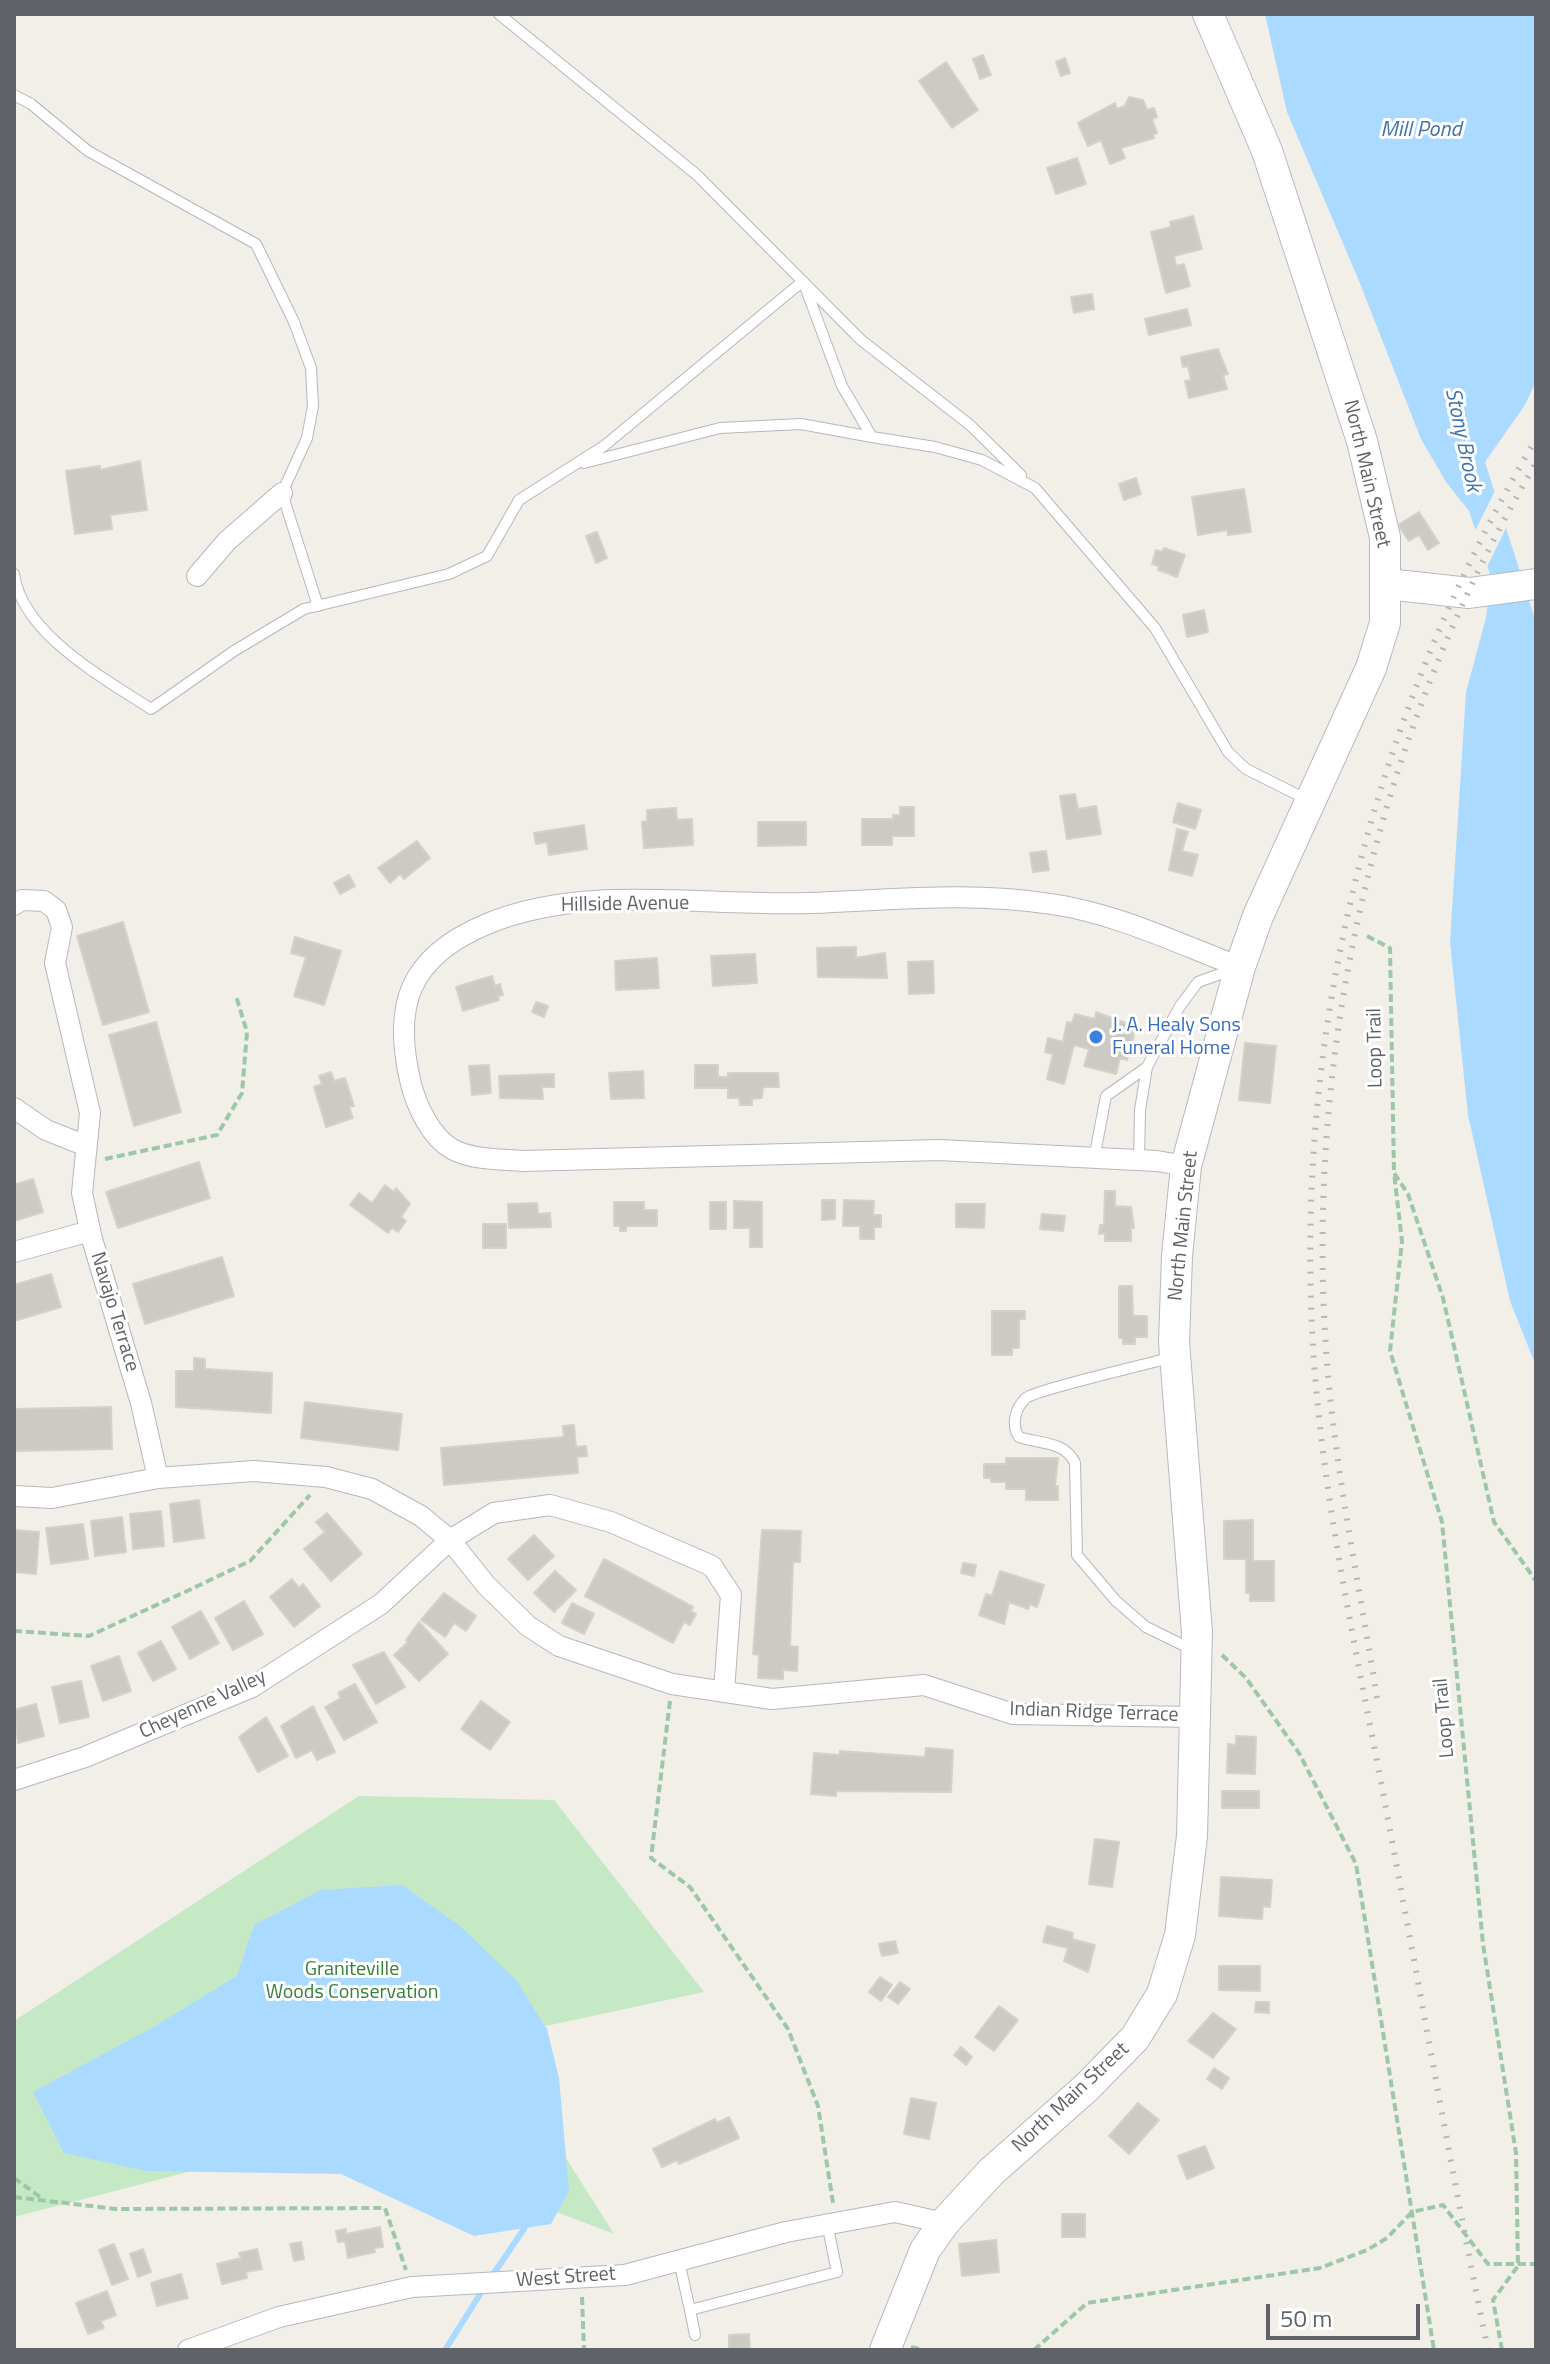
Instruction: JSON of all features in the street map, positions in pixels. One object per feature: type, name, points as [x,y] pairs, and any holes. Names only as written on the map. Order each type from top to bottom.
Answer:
[{"type":"main road","name":"North Main Street","points":[[885,2350],[919,2262],[944,2223],[991,2172],[1086,2088],[1135,2038],[1162,1994],[1180,1935],[1190,1849],[1196,1642],[1176,1356],[1177,1256],[1186,1166],[1240,967],[1379,645],[1387,584],[1385,537],[1362,441],[1267,151],[1208,14]]},
{"type":"main road","points":[[1387,584],[1480,592],[1532,585]]},
{"type":"street","points":[[197,576],[227,541],[282,493]]},
{"type":"street","name":"Hillside Avenue","points":[[1186,1166],[1139,1160],[939,1150],[523,1161],[477,1157],[454,1151],[441,1142],[419,1108],[403,1051],[404,1006],[428,964],[483,926],[511,915],[561,905],[620,901],[811,903],[930,895],[1051,903],[1107,918],[1240,967]]},
{"type":"street","name":"Navajo Terrace","points":[[14,905],[22,900],[44,901],[56,910],[62,927],[55,963],[90,1113],[82,1193],[90,1231],[141,1403],[158,1478]]},
{"type":"street","points":[[14,1108],[84,1154]]},
{"type":"street","points":[[14,1252],[90,1231]]},
{"type":"street","name":"Indian Ridge Terrace","points":[[14,1496],[52,1498],[158,1478],[254,1471],[326,1477],[372,1489],[421,1516],[450,1540],[486,1585],[528,1626],[559,1646],[672,1684],[772,1699],[924,1685],[1013,1714],[1194,1717]]},
{"type":"street","name":"Cheyenne Valley","points":[[14,1780],[85,1757],[252,1687],[381,1604],[450,1540],[494,1513],[550,1505],[611,1522],[712,1566],[731,1595],[724,1691]]},
{"type":"street","name":"West Street","points":[[188,2350],[279,2317],[412,2287],[625,2275],[831,2222],[895,2212],[944,2223]]},
{"type":"lane","points":[[499,14],[697,175],[861,340],[970,425],[1035,488],[1155,628],[1228,752],[1246,769],[1298,798],[1310,800]]},
{"type":"lane","points":[[14,95],[31,104],[88,151],[256,244],[294,322],[311,368],[313,406],[307,438],[282,493],[318,606]]},
{"type":"lane","points":[[803,281],[842,386],[872,437]]},
{"type":"lane","points":[[14,574],[16,593],[42,629],[92,671],[151,709],[234,651],[304,609],[449,574],[487,556],[519,500],[604,446],[803,281]]},
{"type":"lane","points":[[572,466],[720,428],[801,424],[935,447],[982,460],[1035,488]]},
{"type":"lane","points":[[1139,1160],[1140,1110],[1147,1067],[1180,1006],[1198,982],[1240,967]]},
{"type":"lane","points":[[1094,1159],[1106,1096],[1147,1067]]},
{"type":"lane","points":[[1176,1356],[1074,1385],[1041,1390],[1026,1398],[1015,1416],[1014,1429],[1019,1437],[1062,1447],[1071,1454],[1075,1463],[1077,1555],[1116,1601],[1146,1627],[1196,1642]]},
{"type":"lane","points":[[690,2310],[837,2272],[831,2222]]},
{"type":"lane","points":[[679,2261],[695,2335]]},
{"type":"path","name":"Loop Trail","points":[[1367,936],[1390,948],[1394,1173],[1402,1241],[1390,1351],[1442,1522],[1483,1944],[1516,2153],[1518,2266]]},
{"type":"path","points":[[84,1154],[217,1135],[242,1093],[247,1032],[236,996]]},
{"type":"path","name":"Loop Trail","points":[[1394,1173],[1408,1194],[1443,1298],[1494,1522],[1536,1581]]},
{"type":"path","points":[[14,1631],[89,1636],[250,1561],[326,1477]]},
{"type":"path","points":[[1196,1642],[1246,1678],[1299,1753],[1356,1864],[1434,2350]]},
{"type":"path","points":[[672,1684],[651,1858],[690,1887],[788,2029],[818,2106],[831,2222]]},
{"type":"path","points":[[14,2178],[45,2201]]},
{"type":"path","points":[[14,2197],[116,2209],[385,2208],[412,2287]]},
{"type":"path","points":[[1034,2350],[1087,2303],[1320,2268],[1367,2250],[1387,2238],[1412,2212],[1443,2205],[1488,2264],[1536,2264]]},
{"type":"path","points":[[1502,2350],[1493,2300],[1518,2266]]},
{"type":"path","points":[[583,2278],[581,2307],[584,2350]]},
{"type":"green space","name":"Graniteville Woods Conservation","points":[[359,1796],[554,1800],[704,1992],[490,2038],[614,2234],[347,2131],[14,2217],[14,2021]]},
{"type":"water","name":"Mill Pond","points":[[1265,14],[1536,14],[1536,381],[1525,405],[1485,462],[1536,622],[1536,1366],[1510,1301],[1468,1115],[1450,942],[1466,692],[1486,618],[1491,577],[1469,511],[1446,482],[1421,439],[1359,281],[1287,112]]},
{"type":"water","points":[[402,1885],[460,1926],[516,1980],[547,2029],[559,2078],[569,2191],[551,2224],[474,2236],[341,2174],[146,2171],[64,2153],[33,2092],[150,2029],[237,1976],[254,1925],[321,1890]]},
{"type":"pier","points":[[1497,487],[1509,522],[1485,571],[1473,535]]},
{"type":"building","points":[[983,55],[991,75],[980,79],[973,59]]},
{"type":"building","points":[[1065,58],[1070,73],[1061,76],[1056,62]]},
{"type":"building","points":[[946,62],[978,110],[952,128],[919,81]]},
{"type":"building","points":[[1129,97],[1143,100],[1147,110],[1154,108],[1157,117],[1152,119],[1157,133],[1153,135],[1154,138],[1121,148],[1125,158],[1110,164],[1101,140],[1088,146],[1078,123],[1115,103],[1117,109],[1125,106]]},
{"type":"building","points":[[1077,158],[1086,184],[1056,194],[1047,168]]},
{"type":"building","points":[[1193,216],[1202,249],[1174,256],[1176,266],[1184,264],[1190,286],[1166,293],[1151,232],[1171,227],[1170,222]]},
{"type":"building","points":[[1092,294],[1094,309],[1074,313],[1071,297]]},
{"type":"building","points":[[1187,309],[1191,325],[1149,335],[1145,319]]},
{"type":"building","points":[[1218,349],[1228,374],[1223,375],[1227,389],[1189,398],[1185,381],[1191,380],[1188,366],[1183,367],[1181,357]]},
{"type":"building","points":[[140,461],[147,510],[110,515],[112,529],[75,534],[66,471],[100,466],[100,470]]},
{"type":"building","points":[[1136,478],[1141,494],[1124,500],[1119,484]]},
{"type":"building","points":[[1244,489],[1251,532],[1228,535],[1227,530],[1198,535],[1192,497]]},
{"type":"building","points":[[1419,512],[1439,543],[1428,550],[1419,535],[1409,541],[1398,525]]},
{"type":"building","points":[[597,532],[607,558],[596,563],[586,536]]},
{"type":"building","points":[[1164,548],[1185,555],[1177,577],[1158,570],[1159,566],[1152,564],[1156,550],[1162,552]]},
{"type":"building","points":[[1204,610],[1208,632],[1187,637],[1183,615]]},
{"type":"building","points":[[1075,794],[1078,809],[1096,806],[1101,834],[1067,839],[1060,796]]},
{"type":"building","points":[[1178,803],[1201,810],[1195,829],[1173,822]]},
{"type":"building","points":[[900,807],[914,807],[914,836],[892,836],[892,845],[862,845],[862,819],[893,819],[893,815],[900,815]]},
{"type":"building","points":[[676,808],[677,820],[692,819],[693,845],[644,848],[642,822],[647,821],[647,810]]},
{"type":"building","points":[[758,822],[806,822],[806,845],[758,846]]},
{"type":"building","points":[[584,825],[587,849],[549,855],[547,842],[536,844],[534,833]]},
{"type":"building","points":[[1177,829],[1188,832],[1182,851],[1198,855],[1192,876],[1169,870]]},
{"type":"building","points":[[417,841],[430,858],[404,879],[400,874],[390,883],[378,868]]},
{"type":"building","points":[[1046,851],[1049,870],[1033,872],[1030,853]]},
{"type":"building","points":[[349,875],[355,886],[340,894],[334,883]]},
{"type":"building","points":[[123,922],[149,1012],[103,1025],[77,936]]},
{"type":"building","points":[[295,937],[341,951],[324,1005],[294,996],[306,957],[291,953]]},
{"type":"building","points":[[856,947],[856,958],[885,953],[887,978],[818,977],[817,948]]},
{"type":"building","points":[[755,954],[757,983],[713,986],[711,956]]},
{"type":"building","points":[[657,958],[659,988],[616,990],[615,961]]},
{"type":"building","points":[[933,961],[934,993],[909,994],[908,962]]},
{"type":"building","points":[[492,976],[495,986],[500,984],[503,995],[498,996],[499,1000],[463,1011],[456,987]]},
{"type":"building","points":[[536,1002],[548,1006],[544,1017],[532,1012]]},
{"type":"building","points":[[1096,1012],[1131,1025],[1134,1035],[1127,1060],[1120,1058],[1116,1074],[1084,1066],[1089,1049],[1074,1045],[1064,1084],[1047,1079],[1053,1054],[1045,1052],[1048,1038],[1063,1042],[1067,1022],[1072,1023],[1075,1014],[1095,1019]]},
{"type":"building","points":[[156,1022],[181,1112],[134,1126],[109,1035]]},
{"type":"building","points":[[1245,1043],[1276,1046],[1270,1103],[1239,1100]]},
{"type":"building","points":[[489,1065],[491,1093],[472,1095],[469,1066]]},
{"type":"building","points":[[695,1065],[718,1065],[718,1077],[728,1077],[728,1073],[778,1073],[779,1087],[763,1087],[762,1098],[752,1099],[752,1105],[740,1105],[739,1098],[728,1098],[728,1088],[695,1088]]},
{"type":"building","points":[[643,1071],[644,1098],[611,1099],[609,1073]]},
{"type":"building","points":[[331,1072],[334,1081],[345,1078],[354,1106],[349,1107],[353,1118],[326,1127],[314,1087],[322,1084],[319,1076]]},
{"type":"building","points":[[554,1074],[554,1087],[542,1087],[543,1099],[500,1098],[499,1076]]},
{"type":"building","points":[[199,1162],[210,1198],[118,1228],[106,1192]]},
{"type":"building","points":[[33,1179],[43,1212],[14,1221],[14,1185]]},
{"type":"building","points":[[385,1185],[394,1192],[396,1188],[410,1204],[401,1217],[406,1221],[398,1232],[392,1228],[388,1233],[350,1205],[359,1193],[372,1203]]},
{"type":"building","points":[[1105,1191],[1115,1191],[1115,1206],[1131,1207],[1134,1228],[1131,1228],[1131,1241],[1105,1241],[1105,1233],[1099,1234],[1100,1225],[1104,1225]]},
{"type":"building","points":[[822,1200],[835,1200],[835,1219],[822,1220]]},
{"type":"building","points":[[844,1200],[874,1201],[873,1215],[881,1215],[881,1227],[874,1227],[874,1239],[860,1239],[860,1226],[843,1226]]},
{"type":"building","points":[[734,1201],[762,1202],[762,1247],[750,1247],[750,1228],[734,1228]]},
{"type":"building","points":[[614,1202],[644,1202],[644,1210],[657,1210],[657,1226],[626,1226],[626,1231],[620,1231],[620,1226],[614,1226]]},
{"type":"building","points":[[710,1202],[726,1202],[726,1229],[710,1229]]},
{"type":"building","points":[[537,1203],[538,1214],[550,1213],[551,1227],[509,1228],[508,1204]]},
{"type":"building","points":[[956,1204],[985,1204],[984,1228],[956,1227]]},
{"type":"building","points":[[1042,1214],[1065,1216],[1063,1231],[1040,1229]]},
{"type":"building","points":[[483,1224],[506,1224],[506,1248],[483,1248]]},
{"type":"building","points":[[222,1257],[234,1296],[145,1324],[133,1284]]},
{"type":"building","points":[[51,1274],[61,1307],[14,1321],[14,1285]]},
{"type":"building","points":[[1119,1286],[1132,1286],[1133,1316],[1147,1316],[1147,1337],[1135,1337],[1135,1344],[1123,1344],[1123,1338],[1119,1338]]},
{"type":"building","points":[[992,1311],[1025,1311],[1025,1319],[1019,1319],[1019,1348],[1012,1348],[1012,1355],[992,1355]]},
{"type":"building","points":[[194,1358],[205,1359],[205,1369],[272,1373],[271,1413],[176,1407],[176,1371],[194,1371]]},
{"type":"building","points":[[305,1402],[402,1414],[398,1450],[301,1438]]},
{"type":"building","points":[[111,1407],[112,1449],[14,1451],[14,1409]]},
{"type":"building","points":[[574,1425],[576,1447],[586,1446],[587,1456],[577,1457],[578,1473],[444,1485],[441,1448],[564,1437],[563,1426]]},
{"type":"building","points":[[1006,1458],[1058,1458],[1055,1486],[1058,1486],[1058,1500],[1026,1500],[1026,1489],[1006,1489],[1006,1482],[991,1482],[991,1478],[984,1478],[984,1464],[1006,1464]]},
{"type":"building","points":[[199,1500],[204,1538],[174,1542],[170,1504]]},
{"type":"building","points":[[161,1511],[164,1546],[133,1549],[130,1514]]},
{"type":"building","points":[[327,1513],[362,1554],[331,1581],[304,1549],[325,1532],[316,1522]]},
{"type":"building","points":[[122,1517],[126,1552],[95,1556],[91,1521]]},
{"type":"building","points":[[1253,1520],[1253,1561],[1274,1561],[1274,1601],[1250,1601],[1250,1593],[1246,1593],[1246,1559],[1224,1559],[1224,1521]]},
{"type":"building","points":[[83,1524],[88,1559],[51,1564],[46,1528]]},
{"type":"building","points":[[14,1530],[39,1532],[36,1574],[14,1572]]},
{"type":"building","points":[[762,1530],[801,1531],[800,1562],[793,1562],[790,1646],[798,1647],[797,1671],[783,1670],[783,1679],[758,1678],[759,1655],[753,1654]]},
{"type":"building","points":[[534,1535],[554,1556],[528,1580],[508,1559]]},
{"type":"building","points":[[604,1559],[693,1607],[691,1611],[696,1614],[690,1625],[684,1622],[673,1643],[585,1596]]},
{"type":"building","points":[[963,1563],[976,1565],[974,1576],[961,1573]]},
{"type":"building","points":[[555,1571],[576,1590],[554,1612],[534,1593]]},
{"type":"building","points":[[1000,1571],[1044,1585],[1037,1607],[1030,1604],[1028,1609],[1009,1602],[1004,1624],[979,1615],[986,1594],[992,1596]]},
{"type":"building","points":[[292,1579],[299,1588],[303,1584],[320,1606],[294,1627],[270,1597]]},
{"type":"building","points":[[444,1593],[476,1616],[466,1631],[454,1623],[445,1637],[421,1620]]},
{"type":"building","points":[[244,1601],[263,1634],[233,1650],[215,1618]]},
{"type":"building","points":[[572,1603],[594,1614],[584,1634],[562,1623]]},
{"type":"building","points":[[201,1611],[219,1643],[190,1659],[172,1627]]},
{"type":"building","points":[[419,1622],[448,1654],[419,1681],[394,1655],[408,1642],[406,1640]]},
{"type":"building","points":[[161,1641],[176,1669],[153,1681],[138,1653]]},
{"type":"building","points":[[384,1652],[405,1687],[376,1704],[353,1665]]},
{"type":"building","points":[[119,1656],[131,1691],[103,1701],[91,1666]]},
{"type":"building","points":[[81,1681],[89,1717],[60,1723],[52,1687]]},
{"type":"building","points":[[355,1684],[377,1722],[344,1740],[325,1707],[341,1698],[338,1693]]},
{"type":"building","points":[[481,1701],[510,1722],[490,1750],[461,1729]]},
{"type":"building","points":[[36,1704],[44,1736],[18,1743],[14,1710]]},
{"type":"building","points":[[313,1706],[335,1752],[317,1760],[312,1750],[296,1758],[281,1726]]},
{"type":"building","points":[[266,1717],[288,1756],[258,1772],[239,1737]]},
{"type":"building","points":[[1236,1736],[1256,1737],[1255,1774],[1227,1773],[1228,1744],[1236,1745]]},
{"type":"building","points":[[926,1748],[953,1750],[951,1792],[836,1791],[836,1796],[811,1794],[814,1753],[840,1755],[840,1751],[925,1757]]},
{"type":"building","points":[[1222,1791],[1259,1791],[1259,1808],[1222,1808]]},
{"type":"building","points":[[1095,1839],[1119,1842],[1112,1887],[1089,1884]]},
{"type":"building","points":[[1221,1877],[1272,1880],[1270,1907],[1263,1906],[1262,1919],[1219,1916]]},
{"type":"building","points":[[1047,1926],[1073,1933],[1072,1939],[1095,1945],[1088,1972],[1064,1961],[1068,1948],[1043,1942]]},
{"type":"building","points":[[895,1941],[898,1953],[882,1956],[879,1944]]},
{"type":"building","points":[[1219,1966],[1260,1966],[1260,1991],[1219,1990]]},
{"type":"building","points":[[880,1977],[892,1985],[881,2001],[869,1992]]},
{"type":"building","points":[[900,1982],[910,1989],[898,2004],[888,1997]]},
{"type":"building","points":[[1256,2002],[1269,2002],[1269,2013],[1255,2012]]},
{"type":"building","points":[[999,2006],[1018,2020],[994,2051],[975,2037]]},
{"type":"building","points":[[1213,2013],[1236,2029],[1213,2058],[1188,2041]]},
{"type":"building","points":[[961,2047],[972,2057],[966,2065],[954,2055]]},
{"type":"building","points":[[1214,2068],[1229,2078],[1222,2089],[1207,2079]]},
{"type":"building","points":[[911,2098],[936,2103],[929,2139],[904,2134]]},
{"type":"building","points":[[1138,2103],[1159,2120],[1129,2154],[1109,2136]]},
{"type":"building","points":[[729,2117],[739,2138],[679,2164],[677,2160],[662,2167],[653,2149],[715,2119],[717,2123]]},
{"type":"building","points":[[1205,2146],[1214,2168],[1187,2179],[1178,2156]]},
{"type":"building","points":[[1062,2214],[1085,2214],[1085,2237],[1062,2237]]},
{"type":"building","points":[[380,2227],[383,2247],[374,2248],[375,2252],[348,2258],[345,2241],[338,2242],[336,2231],[346,2229],[346,2234]]},
{"type":"building","points":[[996,2240],[999,2272],[962,2276],[959,2244]]},
{"type":"building","points":[[301,2242],[304,2259],[294,2261],[290,2244]]},
{"type":"building","points":[[114,2244],[128,2279],[112,2285],[99,2250]]},
{"type":"building","points":[[143,2249],[151,2272],[138,2277],[130,2254]]},
{"type":"building","points":[[257,2249],[262,2269],[246,2272],[247,2278],[222,2284],[217,2264],[241,2258],[239,2253]]},
{"type":"building","points":[[181,2274],[188,2298],[157,2306],[151,2283]]},
{"type":"building","points":[[107,2291],[116,2315],[101,2321],[104,2328],[88,2334],[76,2303]]},
{"type":"building","points":[[749,2334],[750,2350],[729,2350],[729,2335]]},
{"type":"waterway","points":[[490,2279],[524,2229]]},
{"type":"waterway","points":[[445,2350],[484,2288]]},
{"type":"railway","points":[[1488,2350],[1334,1527],[1313,1347],[1310,1228],[1317,1109],[1332,992],[1357,876],[1389,763],[1430,652],[1479,544],[1536,439]]},
{"type":"railway","points":[[1377,1698],[1341,1481],[1326,1349],[1323,1234],[1328,1118],[1342,1004],[1365,890],[1395,779],[1434,670],[1481,565],[1536,463]]},
{"type":"place","name":"J. A. Healy Sons Funeral Home","points":[[1096,1037]]},
{"type":"water label","name":"Stony Brook","points":[[1462,440]]}]
